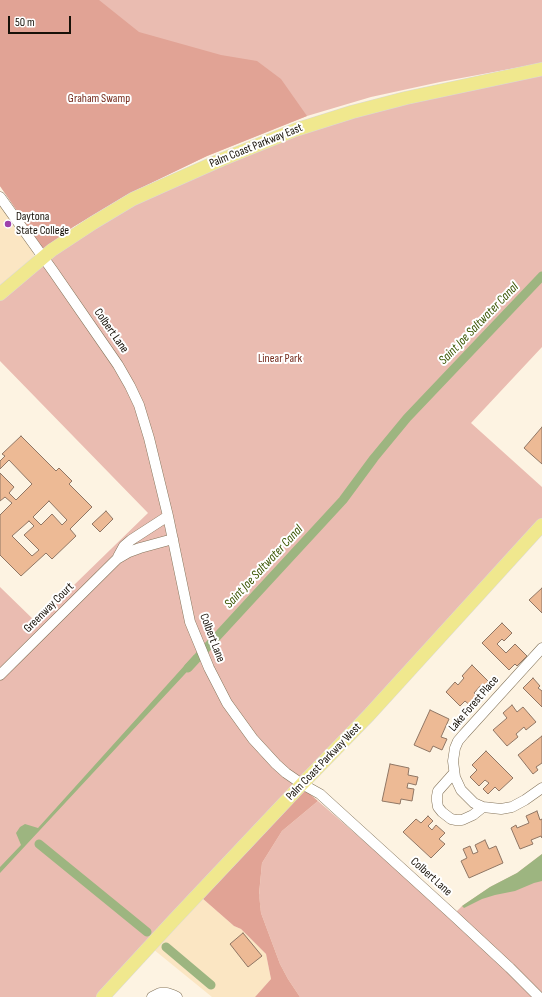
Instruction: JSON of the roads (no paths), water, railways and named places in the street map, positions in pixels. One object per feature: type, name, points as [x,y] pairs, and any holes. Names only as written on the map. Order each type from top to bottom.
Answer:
[{"type":"main road","name":"Palm Coast Parkway East","points":[[0,294],[43,257],[72,236],[133,199],[195,171],[323,120],[380,104],[542,69]]},
{"type":"main road","name":"Palm Coast Parkway West","points":[[103,997],[302,784],[369,715],[542,525]]},
{"type":"street","name":"Colbert Lane","points":[[0,197],[118,364],[139,405],[168,516],[190,622],[209,668],[227,703],[264,751],[280,768],[302,784],[320,794],[482,941],[539,997]]},
{"type":"street","points":[[117,559],[124,546],[131,540],[168,516]]},
{"type":"street","points":[[117,559],[140,548],[173,539]]},
{"type":"street","name":"Greenway Court","points":[[0,675],[117,559]]},
{"type":"street","name":"Lake Forest Place","points":[[542,648],[461,737],[453,754],[456,782],[464,794],[474,803],[483,807],[489,809],[512,807],[542,788]]},
{"type":"street","points":[[454,773],[438,791],[437,802],[438,807],[442,812],[451,819],[462,820],[473,815],[483,807]]},
{"type":"street","points":[[152,997],[167,993],[173,994],[177,997]]},
{"type":"waterway","name":"Saint Joe Saltwater Canal","points":[[188,668],[343,500],[374,458],[407,418],[542,276]]},
{"type":"waterway","points":[[39,844],[147,932]]},
{"type":"waterway","points":[[166,947],[211,985]]},
{"type":"place","name":"Daytona State College","points":[[8,224]]},
{"type":"park label","name":"Graham Swamp","points":[[99,99]]},
{"type":"park label","name":"Linear Park","points":[[280,359]]}]
